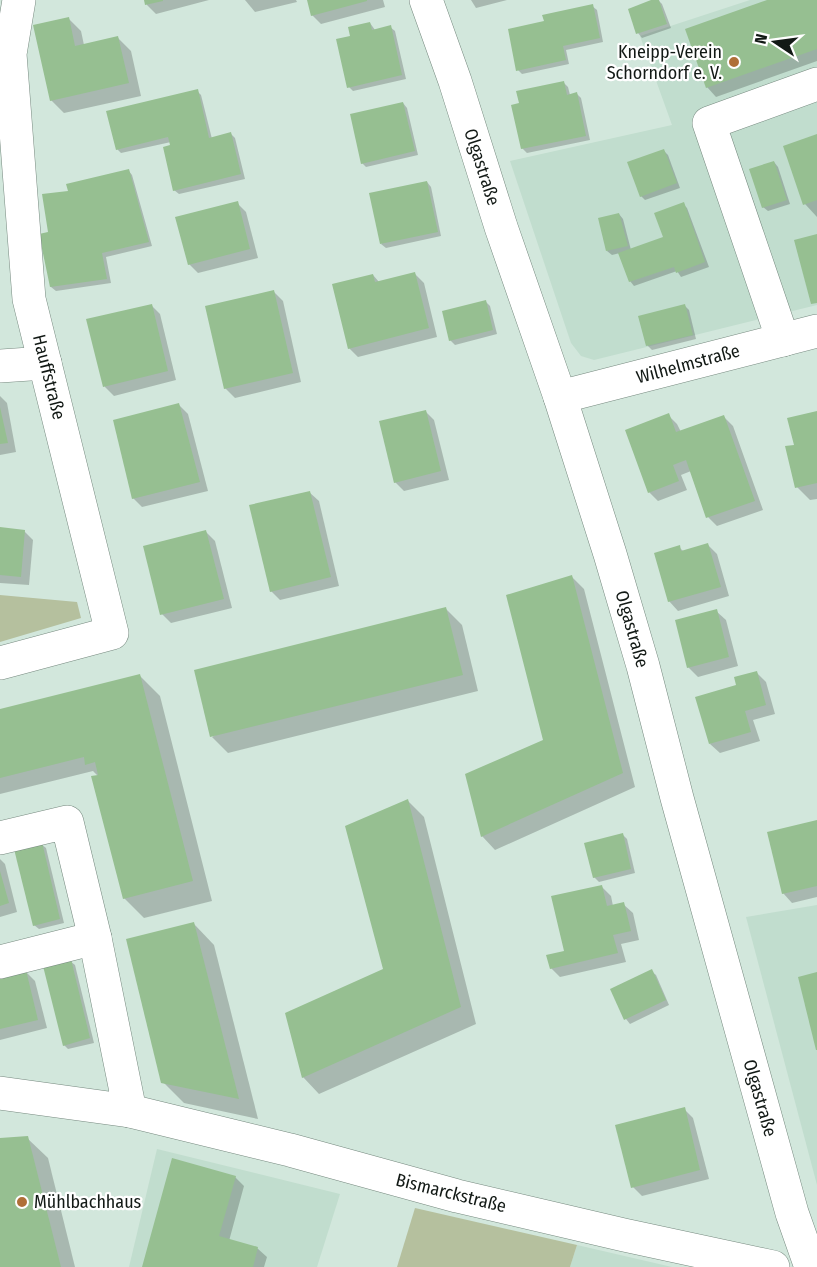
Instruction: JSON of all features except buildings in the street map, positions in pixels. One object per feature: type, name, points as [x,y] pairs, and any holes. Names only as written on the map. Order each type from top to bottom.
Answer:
[{"type":"street","name":"Hauffstraße","points":[[0,663],[112,633],[29,299],[10,54],[19,0]]},
{"type":"street","name":"Olgastraße","points":[[426,0],[504,237],[560,397],[610,554],[643,666],[722,965],[792,1213],[811,1267]]},
{"type":"street","points":[[783,340],[709,123],[817,84]]},
{"type":"street","name":"Wilhelmstraße","points":[[560,397],[817,331]]},
{"type":"street","points":[[0,366],[45,363]]},
{"type":"street","points":[[0,838],[67,822],[95,938],[130,1111]]},
{"type":"street","points":[[0,962],[95,938]]},
{"type":"street","name":"Bismarckstraße","points":[[0,1092],[130,1111],[290,1150],[468,1199],[773,1267]]},
{"type":"shaded area","points":[[750,0],[817,0],[817,305],[594,360],[581,356],[571,343],[510,161],[672,125],[640,36]]},
{"type":"shaded area","points":[[0,595],[77,602],[81,618],[0,642]]},
{"type":"shaded area","points":[[817,905],[817,1185],[746,917]]},
{"type":"shaded area","points":[[157,1149],[340,1194],[317,1267],[129,1267]]},
{"type":"shaded area","points":[[415,1208],[577,1245],[570,1267],[397,1267]]},
{"type":"shaded area","points":[[577,1245],[672,1267],[570,1267]]},
{"type":"place","name":"Kneipp-Verein Schorndorf e. V.","points":[[734,62]]},
{"type":"place","name":"Mühlbachhaus","points":[[22,1202]]}]
